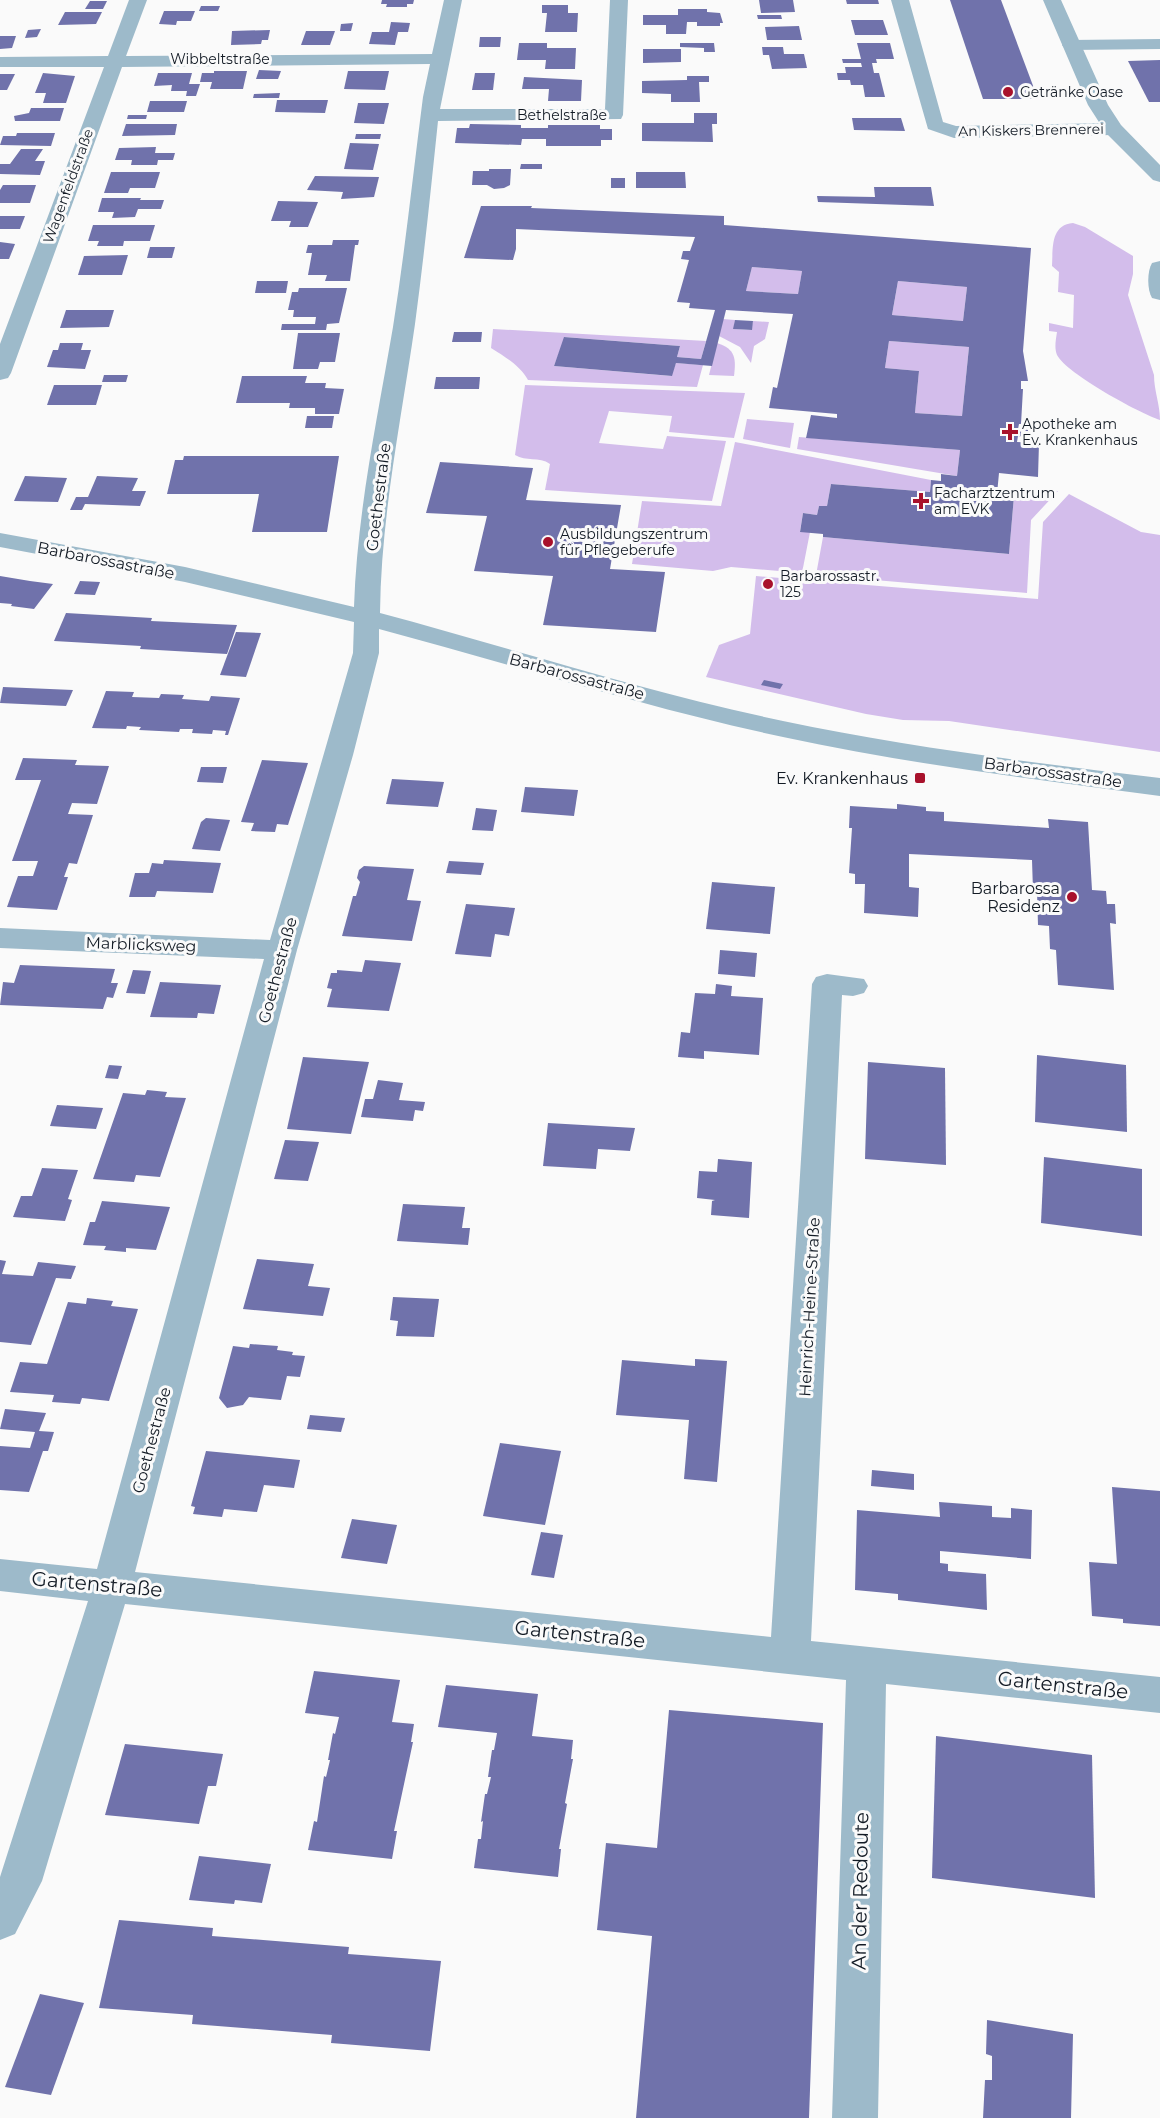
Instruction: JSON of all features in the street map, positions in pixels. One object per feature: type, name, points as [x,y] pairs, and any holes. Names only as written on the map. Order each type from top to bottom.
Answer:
[{"type":"street","name":"Wagenfeldstraße","points":[[0,373],[138,0]]},
{"type":"street","name":"Goethestraße","points":[[0,1919],[21,1881],[112,1585],[282,950],[366,653],[368,571],[382,456],[404,324],[430,115],[453,0]]},
{"type":"street","name":"Bethelstraße","points":[[430,115],[614,115],[619,0]]},
{"type":"street","name":"An Kiskers Brennerei","points":[[900,0],[935,125],[954,132],[1113,129]]},
{"type":"street","points":[[1052,0],[1098,105],[1113,129],[1160,176]]},
{"type":"street","points":[[1071,45],[1160,44]]},
{"type":"street","name":"Wibbeltstraße","points":[[0,62],[441,59]]},
{"type":"street","points":[[1160,268],[1160,293]]},
{"type":"street","name":"Barbarossastraße","points":[[0,540],[80,553],[200,578],[368,618],[734,718],[966,761],[1160,786]]},
{"type":"street","name":"Marblicksweg","points":[[0,938],[282,950]]},
{"type":"street","name":"Heinrich-Heine-Straße","points":[[790,1656],[827,984],[853,986]]},
{"type":"street","name":"Gartenstraße","points":[[0,1575],[1160,1695]]},
{"type":"street","name":"An der Redoute","points":[[855,2118],[866,1665]]},
{"type":"shaded area","points":[[1073,223],[1085,227],[1133,256],[1133,274],[1128,295],[1154,375],[1160,420],[1136,410],[1088,382],[1063,363],[1057,355],[1055,346],[1057,332],[1049,331],[1049,323],[1073,328],[1074,295],[1058,292],[1059,272],[1052,266],[1053,245],[1060,228]]},
{"type":"shaded area","points":[[752,267],[802,271],[798,294],[746,291]]},
{"type":"shaded area","points":[[898,281],[967,287],[963,321],[892,315]]},
{"type":"shaded area","points":[[723,319],[735,320],[734,329],[751,330],[753,321],[769,322],[765,339],[754,346],[751,363],[740,347],[719,336]]},
{"type":"shaded area","points":[[493,329],[706,341],[701,359],[677,357],[680,346],[565,337],[554,366],[671,376],[676,363],[703,365],[697,387],[528,380],[517,366],[491,348]]},
{"type":"shaded area","points":[[889,341],[969,347],[962,416],[915,413],[919,371],[885,368]]},
{"type":"shaded area","points":[[717,343],[728,348],[733,355],[734,376],[709,375]]},
{"type":"shaded area","points":[[525,385],[745,393],[734,438],[669,432],[672,416],[609,411],[599,443],[663,449],[667,436],[726,441],[712,501],[545,490],[550,464],[515,455]]},
{"type":"shaded area","points":[[747,419],[794,423],[790,448],[743,439]]},
{"type":"shaded area","points":[[799,437],[960,450],[957,476],[797,449]]},
{"type":"shaded area","points":[[735,442],[931,480],[930,492],[831,484],[827,506],[819,506],[817,515],[803,513],[800,531],[810,532],[802,573],[731,567],[713,571],[632,564],[642,501],[721,506]]},
{"type":"shaded area","points":[[1037,490],[1058,491],[1031,520],[1027,593],[816,575],[823,537],[1009,554],[1014,496],[1035,498]]},
{"type":"shaded area","points":[[1069,494],[1141,532],[1160,535],[1160,752],[949,721],[903,720],[866,714],[706,677],[719,645],[750,634],[756,576],[1038,599],[1043,522]]},
{"type":"building","points":[[382,0],[414,0],[413,4],[407,4],[407,7],[386,7],[387,4],[381,4]]},
{"type":"building","points":[[759,0],[793,0],[795,12],[761,13]]},
{"type":"building","points":[[846,0],[878,0],[879,4],[847,4]]},
{"type":"building","points":[[950,0],[1001,0],[1038,99],[983,99]]},
{"type":"building","points":[[90,1],[107,1],[103,9],[85,9]]},
{"type":"building","points":[[542,5],[568,5],[568,13],[578,13],[577,32],[545,32],[547,13],[542,13]]},
{"type":"building","points":[[201,6],[220,6],[218,11],[199,11]]},
{"type":"building","points":[[678,9],[707,9],[707,12],[720,13],[723,23],[720,23],[720,26],[697,26],[697,22],[687,22],[686,34],[666,34],[666,25],[643,25],[643,15],[678,15]]},
{"type":"building","points":[[164,11],[195,11],[191,21],[177,21],[176,25],[159,24]]},
{"type":"building","points":[[65,12],[102,12],[96,24],[58,25]]},
{"type":"building","points":[[757,15],[781,15],[782,19],[758,19]]},
{"type":"building","points":[[851,20],[883,20],[888,35],[855,35]]},
{"type":"building","points":[[391,22],[410,23],[408,32],[398,32],[395,45],[369,44],[372,32],[389,32]]},
{"type":"building","points":[[353,23],[351,31],[340,31],[341,24]]},
{"type":"building","points":[[799,26],[802,40],[767,40],[765,27]]},
{"type":"building","points":[[41,29],[37,37],[25,38],[28,30]]},
{"type":"building","points":[[270,30],[268,40],[262,40],[261,44],[231,45],[232,31]]},
{"type":"building","points":[[306,31],[335,31],[330,45],[301,45]]},
{"type":"building","points":[[0,36],[16,36],[12,48],[0,49]]},
{"type":"building","points":[[480,37],[501,37],[500,47],[479,47]]},
{"type":"building","points":[[519,43],[547,43],[547,48],[576,48],[575,69],[545,69],[546,60],[517,60]]},
{"type":"building","points":[[680,43],[714,43],[715,52],[704,52],[704,48],[680,47]]},
{"type":"building","points":[[857,43],[890,43],[894,59],[876,59],[877,63],[872,63],[874,73],[879,73],[885,97],[865,97],[863,85],[851,85],[850,80],[838,80],[837,73],[846,73],[845,67],[862,67],[861,63],[843,63],[842,59],[861,59]]},
{"type":"building","points":[[762,47],[783,47],[784,54],[804,54],[807,68],[772,69],[769,55],[763,55]]},
{"type":"building","points":[[643,49],[681,49],[681,62],[643,63]]},
{"type":"building","points":[[1160,60],[1160,102],[1149,102],[1128,61]]},
{"type":"building","points":[[259,70],[281,71],[278,79],[256,79]]},
{"type":"building","points":[[214,71],[247,71],[243,89],[210,89],[212,82],[200,82],[202,73],[214,73]]},
{"type":"building","points":[[348,71],[389,71],[385,90],[344,89]]},
{"type":"building","points":[[43,73],[75,76],[66,103],[43,103],[46,93],[35,93]]},
{"type":"building","points":[[158,73],[192,73],[189,84],[200,84],[196,96],[186,96],[187,91],[171,91],[172,85],[154,86]]},
{"type":"building","points":[[475,73],[495,73],[493,90],[472,90]]},
{"type":"building","points":[[0,74],[15,74],[7,90],[0,90]]},
{"type":"building","points":[[687,76],[709,76],[709,82],[699,82],[700,102],[671,102],[671,94],[642,93],[642,81],[687,80]]},
{"type":"building","points":[[524,77],[582,80],[581,101],[548,101],[549,89],[522,89]]},
{"type":"building","points":[[280,93],[279,98],[253,98],[254,94]]},
{"type":"building","points":[[277,100],[328,100],[325,113],[275,112]]},
{"type":"building","points":[[150,101],[187,101],[184,112],[147,112]]},
{"type":"building","points":[[358,103],[389,103],[384,124],[354,123]]},
{"type":"building","points":[[31,108],[64,108],[60,121],[15,121],[14,116],[29,113]]},
{"type":"building","points":[[694,113],[717,113],[717,124],[712,124],[713,142],[642,141],[642,123],[694,123]]},
{"type":"building","points":[[128,115],[147,115],[146,119],[127,119]]},
{"type":"building","points":[[852,118],[901,118],[905,131],[854,130]]},
{"type":"building","points":[[126,124],[177,124],[175,135],[122,136]]},
{"type":"building","points":[[470,124],[521,125],[521,128],[548,128],[548,125],[600,125],[600,129],[612,129],[612,140],[601,140],[601,146],[546,146],[546,139],[522,139],[521,145],[455,143],[457,128],[469,128]]},
{"type":"building","points":[[17,133],[55,133],[51,146],[0,145],[3,136],[16,136]]},
{"type":"building","points":[[356,134],[381,134],[380,139],[355,139]]},
{"type":"building","points":[[350,143],[379,144],[373,170],[344,169]]},
{"type":"building","points":[[156,147],[155,153],[175,153],[173,160],[158,160],[157,165],[131,165],[132,160],[115,160],[119,148]]},
{"type":"building","points":[[21,149],[43,149],[35,161],[45,161],[40,175],[0,174],[0,164],[10,164]]},
{"type":"building","points":[[521,164],[542,164],[542,169],[520,169]]},
{"type":"building","points":[[489,169],[511,169],[510,185],[494,189],[487,185],[472,185],[473,171],[489,171]]},
{"type":"building","points":[[111,172],[160,172],[155,188],[130,188],[128,193],[104,193]]},
{"type":"building","points":[[636,172],[685,172],[686,188],[636,188]]},
{"type":"building","points":[[315,176],[379,177],[374,197],[341,199],[343,192],[307,190]]},
{"type":"building","points":[[611,178],[625,178],[625,188],[611,188]]},
{"type":"building","points":[[3,185],[36,185],[30,203],[0,203],[0,190]]},
{"type":"building","points":[[874,187],[931,187],[934,206],[818,202],[817,196],[875,197]]},
{"type":"building","points":[[102,198],[164,200],[161,209],[138,209],[135,217],[112,218],[114,212],[98,212]]},
{"type":"building","points":[[278,201],[318,202],[308,227],[289,227],[291,221],[271,221]]},
{"type":"building","points":[[481,206],[532,206],[531,208],[724,216],[724,225],[1031,248],[1023,351],[1028,381],[1021,381],[1021,389],[1023,389],[1021,424],[1018,429],[1028,430],[1028,434],[1027,437],[1018,436],[1017,442],[1039,443],[1038,477],[999,473],[997,494],[1014,496],[1009,554],[823,537],[823,534],[800,532],[803,513],[817,515],[819,506],[827,506],[831,484],[930,492],[931,480],[941,481],[941,474],[957,476],[960,450],[806,438],[811,415],[837,418],[837,414],[769,408],[773,387],[777,388],[793,314],[726,310],[712,366],[676,363],[672,376],[554,366],[564,337],[680,346],[677,357],[701,359],[715,310],[689,308],[690,303],[677,302],[689,260],[681,259],[683,251],[690,251],[695,237],[516,229],[516,249],[513,260],[464,258]],"holes":[[[752,267],[802,271],[798,294],[746,291]],[[898,281],[967,287],[963,321],[892,315]],[[889,341],[969,347],[962,416],[915,413],[919,371],[885,368]]]},
{"type":"building","points":[[0,216],[25,216],[20,229],[0,229]]},
{"type":"building","points":[[93,225],[155,225],[150,241],[124,241],[123,246],[97,246],[99,241],[88,241]]},
{"type":"building","points":[[333,240],[359,240],[358,245],[355,245],[350,281],[325,281],[327,275],[308,275],[312,253],[306,253],[308,245],[332,245]]},
{"type":"building","points":[[0,242],[15,244],[9,259],[0,259]]},
{"type":"building","points":[[150,247],[175,247],[172,258],[147,258]]},
{"type":"building","points":[[128,255],[122,275],[78,275],[84,256]]},
{"type":"building","points":[[257,281],[288,281],[286,293],[255,293]]},
{"type":"building","points":[[299,288],[347,288],[339,323],[327,324],[326,330],[281,330],[282,324],[315,324],[316,317],[293,317],[294,310],[288,310],[292,292],[298,292]]},
{"type":"building","points":[[66,310],[114,310],[109,327],[60,328]]},
{"type":"building","points":[[735,320],[753,321],[752,330],[733,329]]},
{"type":"building","points":[[454,332],[482,332],[481,342],[452,342]]},
{"type":"building","points":[[298,333],[340,333],[335,362],[320,362],[318,369],[293,369]]},
{"type":"building","points":[[60,343],[83,343],[81,350],[91,350],[85,369],[47,367],[53,350],[58,350]]},
{"type":"building","points":[[104,375],[128,375],[126,382],[102,382]]},
{"type":"building","points":[[242,376],[307,376],[305,383],[326,383],[325,388],[344,389],[339,414],[315,414],[315,408],[289,408],[290,403],[236,403]]},
{"type":"building","points":[[436,377],[480,377],[479,389],[434,389]]},
{"type":"building","points":[[54,385],[102,385],[96,405],[47,405]]},
{"type":"building","points":[[307,416],[334,416],[332,428],[305,428]]},
{"type":"building","points":[[184,456],[339,456],[327,532],[252,532],[259,494],[167,494],[175,460],[183,460]]},
{"type":"building","points":[[440,462],[533,468],[526,500],[621,505],[610,569],[665,572],[656,632],[543,625],[553,576],[474,571],[487,516],[426,513]]},
{"type":"building","points":[[25,476],[67,478],[58,502],[14,501]]},
{"type":"building","points":[[97,476],[138,478],[132,491],[146,491],[140,506],[85,504],[82,510],[70,510],[76,497],[88,497]]},
{"type":"building","points":[[0,576],[53,584],[34,609],[11,606],[12,604],[0,603]]},
{"type":"building","points":[[80,581],[100,582],[95,595],[74,594]]},
{"type":"building","points":[[66,613],[152,618],[151,621],[237,625],[227,654],[140,649],[141,646],[54,641]]},
{"type":"building","points":[[236,632],[261,633],[246,677],[220,675]]},
{"type":"building","points":[[764,680],[783,684],[780,689],[761,685]]},
{"type":"building","points":[[3,687],[73,690],[66,706],[0,703]]},
{"type":"building","points":[[106,691],[134,692],[132,697],[159,698],[161,694],[184,695],[182,699],[209,701],[211,696],[240,698],[228,735],[225,735],[226,731],[213,730],[212,734],[192,733],[193,729],[180,729],[179,732],[139,730],[141,727],[127,726],[126,729],[92,728]]},
{"type":"building","points":[[23,758],[77,760],[75,765],[109,766],[97,804],[72,803],[68,814],[93,815],[77,864],[69,863],[64,877],[68,877],[57,910],[7,907],[18,876],[33,876],[38,861],[12,861],[41,780],[15,780]]},
{"type":"building","points":[[262,760],[308,763],[288,825],[277,824],[275,832],[251,831],[254,823],[241,822]]},
{"type":"building","points":[[201,767],[227,767],[223,783],[197,782]]},
{"type":"building","points":[[392,779],[444,782],[438,807],[386,804]]},
{"type":"building","points":[[525,787],[578,790],[574,816],[521,812]]},
{"type":"building","name":"Barbarossa Residenz","points":[[897,804],[926,807],[926,811],[944,812],[944,821],[1049,828],[1048,819],[1088,822],[1092,890],[1106,891],[1107,904],[1115,904],[1116,924],[1110,923],[1114,990],[1058,985],[1056,950],[1050,949],[1049,926],[1038,925],[1037,891],[1033,891],[1032,860],[909,854],[909,887],[919,888],[918,917],[864,913],[865,884],[855,884],[855,874],[849,873],[852,828],[849,828],[850,806],[897,809]]},
{"type":"building","points":[[476,808],[497,810],[493,831],[472,830]]},
{"type":"building","points":[[206,818],[230,820],[220,851],[192,849],[201,822]]},
{"type":"building","points":[[164,860],[221,863],[213,893],[157,891],[155,897],[129,897],[135,873],[149,873],[152,863],[163,864]]},
{"type":"building","points":[[449,861],[484,863],[481,875],[446,873]]},
{"type":"building","points":[[364,866],[414,869],[407,900],[421,901],[412,941],[342,936],[353,896],[356,896],[360,882],[357,878],[359,870]]},
{"type":"building","points":[[712,882],[775,887],[770,934],[706,929]]},
{"type":"building","points":[[466,904],[515,908],[509,936],[495,934],[491,957],[455,954]]},
{"type":"building","points":[[720,950],[757,953],[755,977],[718,974]]},
{"type":"building","points":[[365,960],[401,963],[389,1011],[327,1007],[332,989],[327,988],[331,973],[337,973],[337,970],[362,972]]},
{"type":"building","points":[[20,965],[115,969],[111,983],[118,983],[113,998],[107,997],[103,1009],[0,1005],[3,982],[14,983]]},
{"type":"building","points":[[133,970],[151,971],[145,994],[126,993]]},
{"type":"building","points":[[160,982],[221,985],[214,1014],[198,1013],[197,1018],[150,1017]]},
{"type":"building","points":[[716,984],[732,986],[731,996],[763,998],[759,1055],[704,1051],[704,1059],[678,1057],[681,1032],[690,1033],[695,993],[715,994]]},
{"type":"building","points":[[1037,1055],[1126,1065],[1127,1132],[1035,1122]]},
{"type":"building","points":[[303,1057],[369,1062],[351,1134],[287,1129]]},
{"type":"building","points":[[868,1062],[945,1068],[946,1165],[865,1159]]},
{"type":"building","points":[[109,1065],[122,1066],[118,1079],[105,1078]]},
{"type":"building","points":[[378,1080],[403,1083],[399,1100],[425,1102],[423,1111],[415,1110],[413,1121],[361,1117],[365,1099],[373,1099]]},
{"type":"building","points":[[147,1090],[167,1092],[165,1097],[186,1098],[160,1177],[136,1175],[134,1182],[93,1179],[123,1093],[145,1095]]},
{"type":"building","points":[[57,1105],[103,1108],[96,1129],[50,1126]]},
{"type":"building","points":[[548,1123],[635,1128],[630,1151],[598,1149],[596,1169],[543,1166]]},
{"type":"building","points":[[285,1140],[319,1142],[308,1181],[274,1179]]},
{"type":"building","points":[[1044,1157],[1142,1169],[1142,1236],[1041,1223]]},
{"type":"building","points":[[718,1159],[752,1162],[749,1218],[711,1215],[712,1201],[715,1200],[697,1198],[699,1171],[717,1172]]},
{"type":"building","points":[[42,1168],[78,1170],[68,1199],[72,1200],[65,1221],[13,1217],[21,1196],[32,1196]]},
{"type":"building","points":[[102,1201],[170,1207],[156,1250],[126,1248],[126,1252],[104,1250],[106,1246],[83,1245],[90,1222],[95,1222]]},
{"type":"building","points":[[403,1204],[465,1207],[462,1228],[470,1228],[468,1245],[397,1241]]},
{"type":"building","points":[[257,1259],[314,1264],[308,1286],[330,1288],[323,1316],[243,1309]]},
{"type":"building","points":[[0,1260],[6,1261],[2,1274],[33,1276],[38,1262],[76,1266],[71,1279],[56,1278],[31,1345],[0,1342]]},
{"type":"building","points":[[393,1297],[439,1299],[434,1337],[396,1336],[398,1321],[390,1320]]},
{"type":"building","points":[[87,1298],[113,1301],[111,1306],[138,1309],[109,1401],[82,1398],[80,1404],[52,1402],[54,1395],[10,1392],[20,1362],[47,1364],[68,1302],[86,1304]]},
{"type":"building","points":[[250,1344],[278,1346],[277,1350],[305,1356],[300,1377],[287,1376],[281,1400],[249,1397],[243,1405],[227,1408],[219,1398],[233,1346],[249,1348]]},
{"type":"building","points":[[695,1359],[727,1361],[717,1482],[684,1479],[689,1420],[616,1415],[622,1360],[695,1366]]},
{"type":"building","points":[[5,1409],[46,1413],[39,1431],[54,1432],[48,1451],[43,1451],[29,1492],[0,1490],[0,1446],[30,1448],[35,1432],[0,1429]]},
{"type":"building","points":[[310,1415],[345,1418],[341,1432],[307,1429]]},
{"type":"building","points":[[500,1443],[561,1451],[545,1525],[483,1516]]},
{"type":"building","points":[[206,1451],[300,1460],[294,1488],[264,1485],[257,1512],[224,1509],[222,1517],[193,1514],[195,1507],[191,1506]]},
{"type":"building","points":[[872,1470],[914,1474],[914,1490],[871,1486]]},
{"type":"building","points":[[1112,1487],[1160,1491],[1160,1626],[1123,1623],[1123,1619],[1092,1616],[1089,1562],[1117,1564]]},
{"type":"building","points":[[939,1502],[992,1506],[992,1517],[1011,1518],[1011,1508],[1032,1510],[1031,1559],[940,1551],[940,1563],[948,1564],[948,1571],[986,1574],[987,1610],[898,1600],[898,1594],[855,1590],[857,1510],[940,1517]]},
{"type":"building","points":[[352,1519],[397,1525],[387,1564],[341,1558]]},
{"type":"building","points":[[541,1532],[563,1535],[554,1578],[531,1575]]},
{"type":"building","points":[[314,1671],[400,1680],[392,1722],[414,1724],[411,1742],[413,1742],[394,1831],[397,1831],[392,1859],[308,1850],[314,1821],[317,1822],[324,1776],[326,1777],[330,1760],[328,1760],[333,1733],[335,1734],[339,1717],[305,1713]]},
{"type":"building","points":[[446,1685],[538,1694],[532,1736],[573,1740],[571,1759],[573,1759],[559,1849],[561,1849],[558,1877],[474,1868],[478,1839],[481,1839],[485,1794],[487,1794],[491,1777],[488,1777],[492,1750],[494,1750],[497,1733],[438,1727]]},
{"type":"building","points":[[669,1710],[823,1723],[809,2118],[636,2118],[652,1936],[597,1930],[606,1843],[657,1848]]},
{"type":"building","points":[[936,1736],[1092,1755],[1095,1898],[932,1878]]},
{"type":"building","points":[[125,1744],[223,1754],[216,1786],[208,1786],[199,1824],[105,1815]]},
{"type":"building","points":[[199,1856],[271,1864],[262,1903],[235,1900],[234,1904],[189,1900]]},
{"type":"building","points":[[119,1920],[213,1928],[212,1936],[349,1947],[348,1954],[441,1961],[430,2051],[331,2043],[332,2035],[192,2024],[193,2015],[99,2008]]},
{"type":"building","points":[[40,1994],[84,2003],[51,2095],[5,2087]]},
{"type":"building","points":[[987,2020],[1073,2034],[1071,2118],[983,2118],[985,2080],[992,2080],[992,2056],[986,2054]]},
{"type":"place","name":"Getränke Oase","points":[[1008,92]]},
{"type":"place","name":"Apotheke am Ev. Krankenhaus","points":[[1010,432]]},
{"type":"place","name":"Facharztzentrum am EVK","points":[[921,501]]},
{"type":"place","name":"Ausbildungszentrum für Pflegeberufe","points":[[548,542]]},
{"type":"place","name":"Barbarossastr. 125","points":[[768,584]]},
{"type":"place","name":"Ev. Krankenhaus","points":[[920,778]]},
{"type":"place","name":"Barbarossa Residenz","points":[[1072,897]]}]
